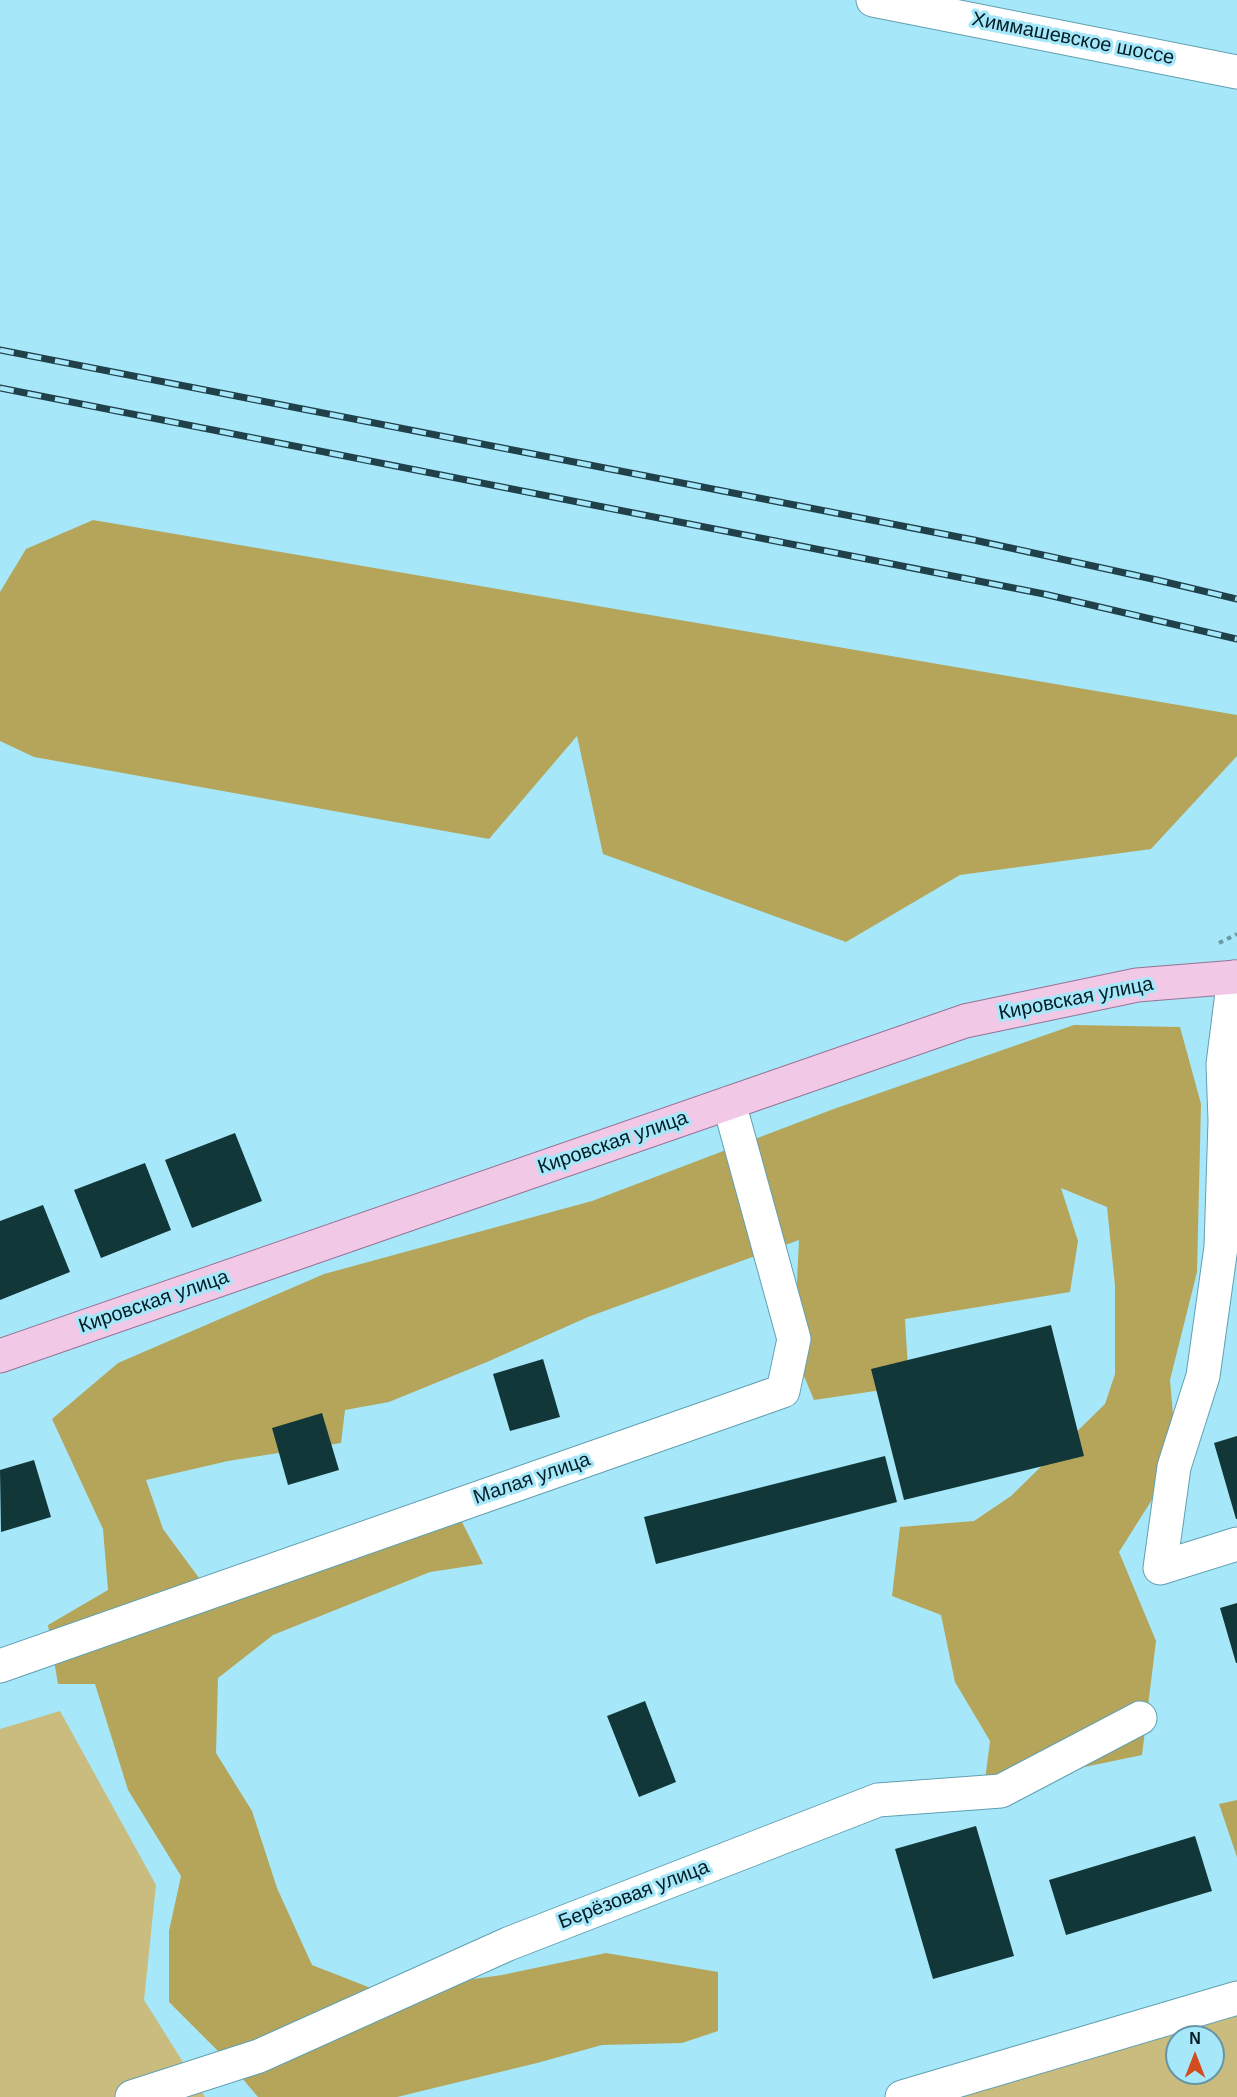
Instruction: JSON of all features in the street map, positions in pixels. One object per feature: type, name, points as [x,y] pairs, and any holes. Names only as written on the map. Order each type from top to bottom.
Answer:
[{"type":"main road","name":"Кировская улица","points":[[0,1356],[965,1021],[1137,985],[1235,977]]},
{"type":"street","name":"Химмашевское шоссе","points":[[873,0],[1237,72]]},
{"type":"street","points":[[1235,977],[1225,1121],[1221,1247],[1203,1376],[1174,1467],[1160,1568],[1237,1544]]},
{"type":"street","name":"Малая улица","points":[[0,1666],[783,1390],[794,1339],[729,1103]]},
{"type":"street","name":"Берёзовая улица","points":[[132,2097],[259,2056],[508,1944],[878,1800],[1000,1791],[1140,1718]]},
{"type":"street","points":[[902,2097],[1237,1998]]},
{"type":"shaded area","points":[[93,520],[1237,715],[1237,756],[1151,849],[960,875],[846,942],[603,854],[577,736],[489,839],[34,757],[0,741],[0,592],[26,549]]},
{"type":"shaded area","points":[[1074,1025],[1180,1027],[1201,1104],[1197,1272],[1170,1380],[1177,1460],[1119,1552],[1156,1641],[1142,1755],[984,1788],[990,1741],[955,1682],[941,1615],[892,1596],[900,1527],[974,1521],[1011,1496],[1105,1404],[1115,1374],[1115,1286],[1107,1207],[1061,1188],[1078,1241],[1070,1292],[905,1319],[909,1386],[814,1400],[798,1362],[796,1303],[799,1240],[588,1317],[389,1402],[345,1410],[341,1443],[228,1461],[146,1480],[163,1529],[202,1582],[457,1512],[483,1564],[430,1572],[273,1635],[218,1678],[216,1753],[252,1811],[277,1888],[312,1965],[381,1992],[502,1975],[606,1953],[718,1972],[718,2031],[682,2043],[602,2045],[397,2097],[258,2097],[224,2057],[169,2002],[169,1931],[181,1876],[128,1790],[95,1684],[58,1684],[48,1625],[108,1590],[103,1529],[52,1419],[118,1363],[324,1274],[592,1201],[831,1110]]},
{"type":"shaded area","points":[[60,1711],[156,1885],[144,2000],[205,2097],[0,2097],[0,1729]]},
{"type":"shaded area","points":[[1237,1800],[1237,1857],[1219,1804]]},
{"type":"shaded area","points":[[1237,2004],[1237,2097],[926,2097],[1165,2026],[1165,2085],[1225,2085],[1225,2025],[1167,2025]]},
{"type":"building","points":[[235,1133],[262,1201],[192,1228],[165,1160]]},
{"type":"building","points":[[145,1163],[171,1230],[101,1258],[74,1190]]},
{"type":"building","points":[[43,1205],[70,1272],[0,1300],[0,1221]]},
{"type":"building","points":[[1051,1325],[1084,1456],[904,1500],[871,1369]]},
{"type":"building","points":[[543,1359],[560,1417],[510,1431],[493,1374]]},
{"type":"building","points":[[322,1413],[339,1470],[288,1485],[272,1428]]},
{"type":"building","points":[[1237,1436],[1237,1519],[1236,1519],[1214,1443]]},
{"type":"building","points":[[885,1456],[897,1502],[656,1564],[644,1517]]},
{"type":"building","points":[[34,1460],[51,1517],[1,1532],[0,1470]]},
{"type":"building","points":[[1237,1603],[1237,1663],[1236,1663],[1220,1608]]},
{"type":"building","points":[[645,1701],[676,1782],[639,1797],[607,1716]]},
{"type":"building","points":[[976,1826],[1014,1956],[933,1979],[895,1849]]},
{"type":"building","points":[[1195,1836],[1212,1891],[1066,1935],[1049,1880]]},
{"type":"railway","points":[[0,350],[974,540],[1237,599]]},
{"type":"railway","points":[[0,388],[1044,594],[1237,639]]}]
